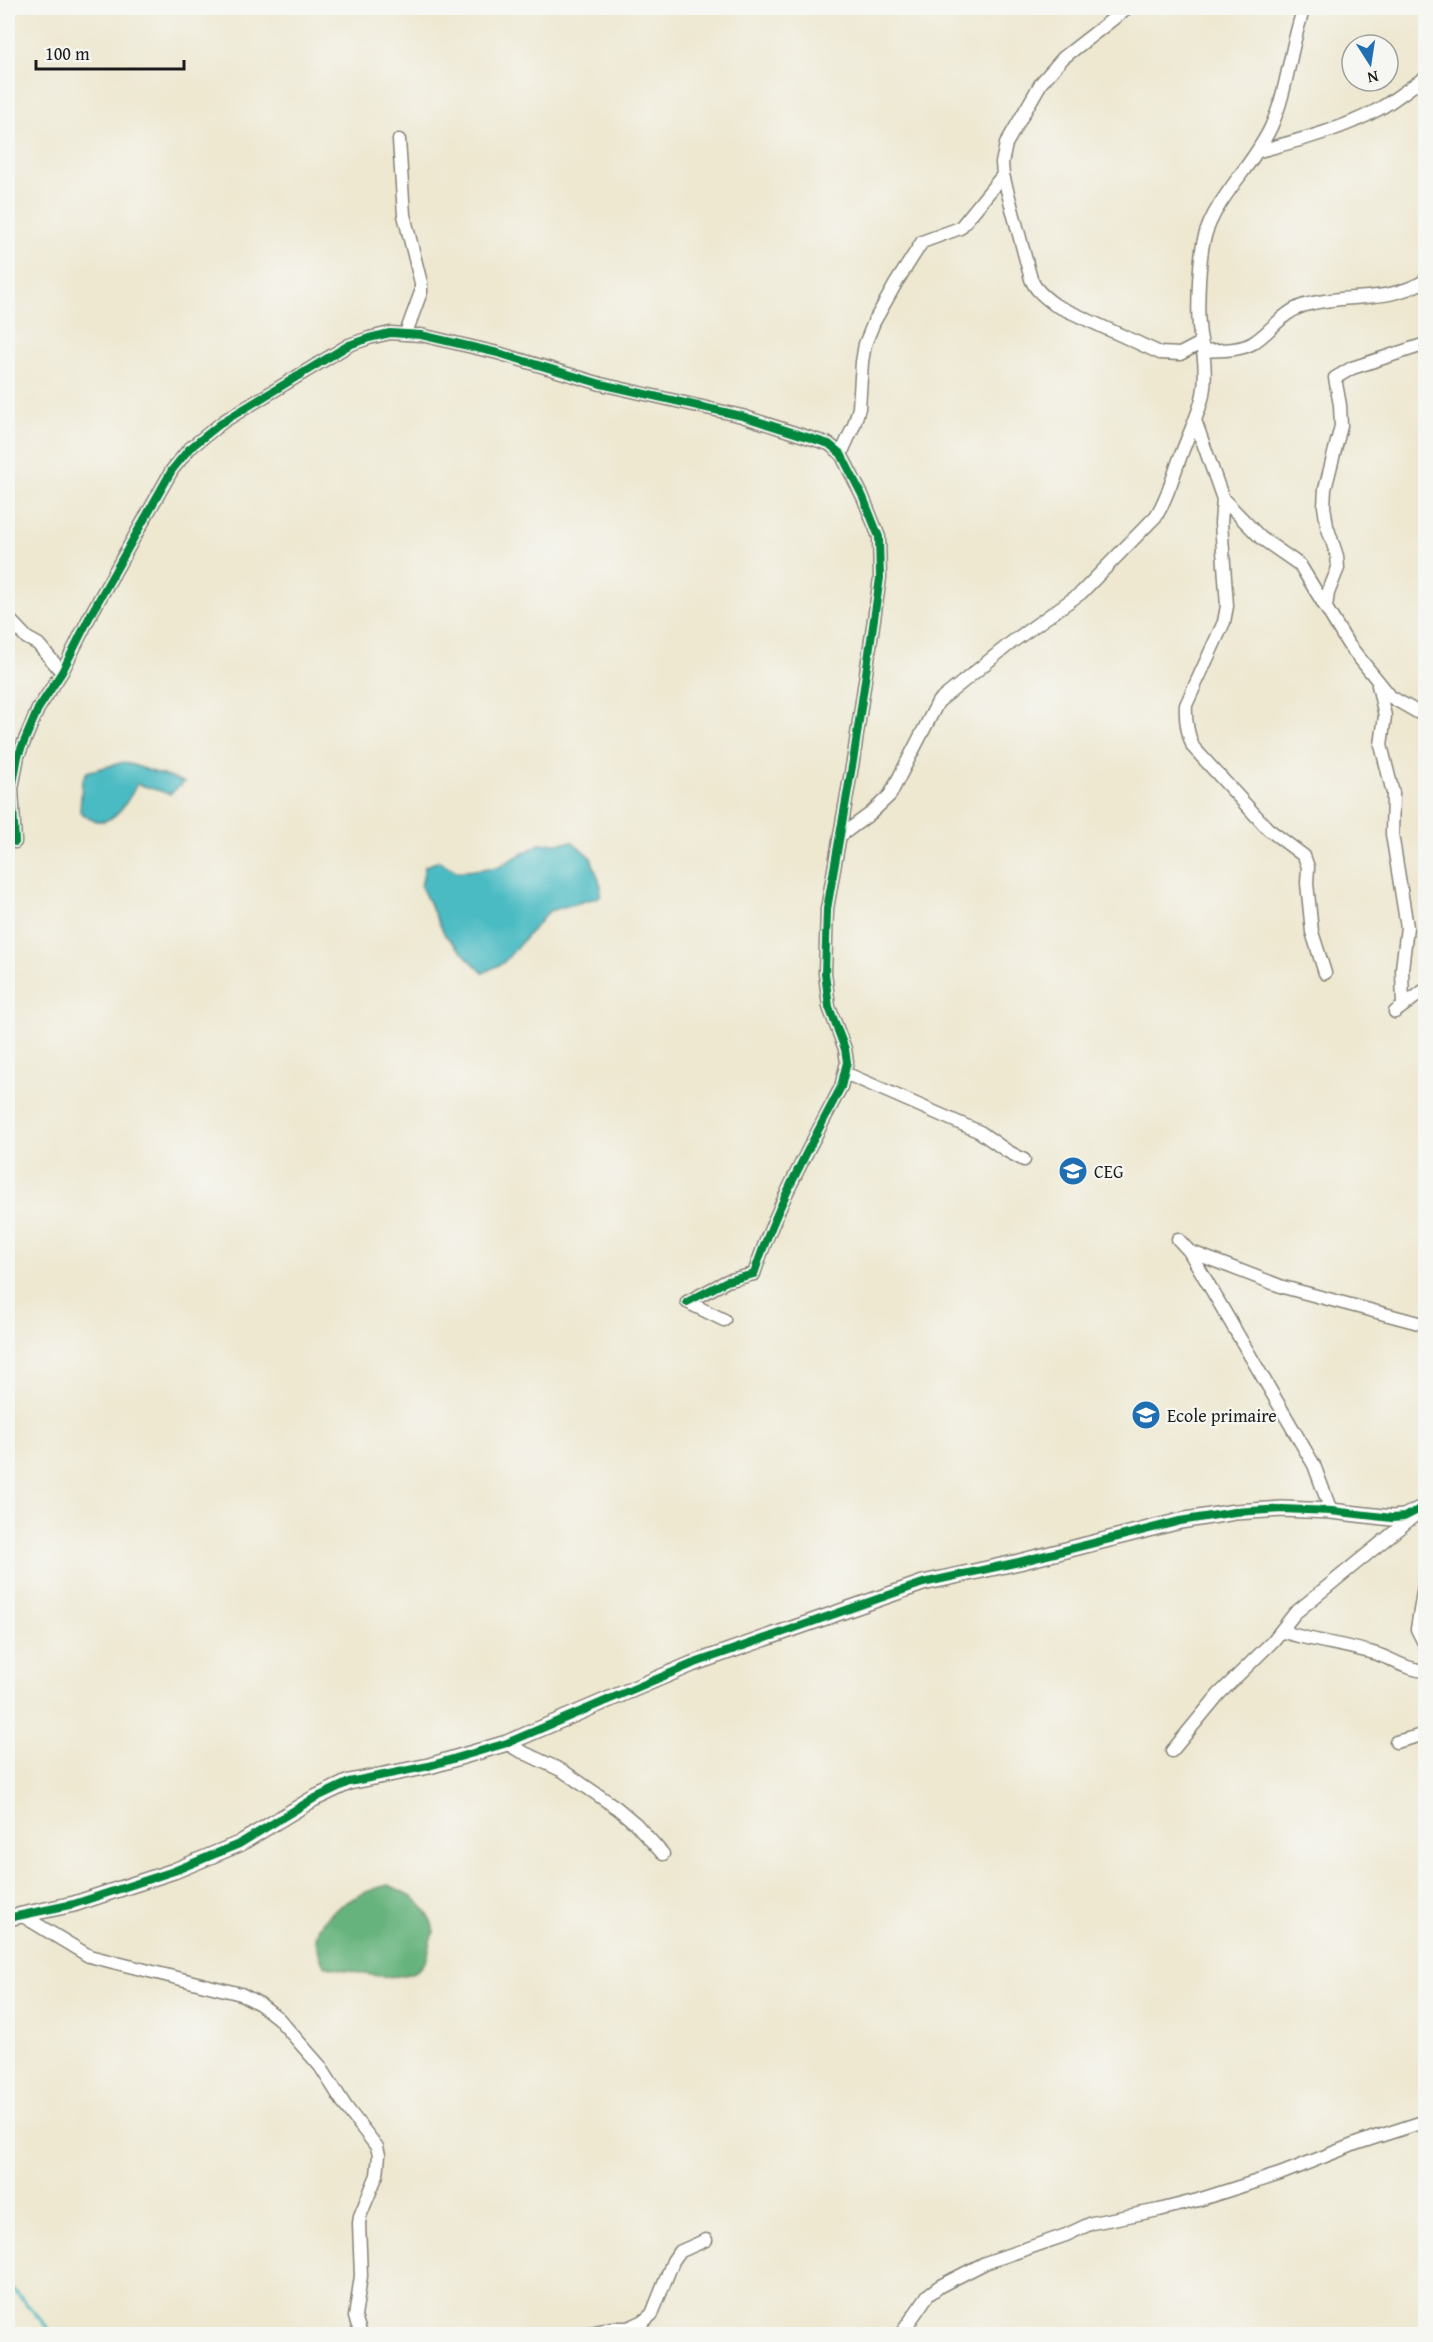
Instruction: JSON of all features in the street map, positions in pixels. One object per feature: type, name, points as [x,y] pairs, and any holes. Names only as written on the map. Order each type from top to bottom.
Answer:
[{"type":"street","points":[[1126,8],[1064,58],[1041,83],[1006,144],[1002,163],[1003,175],[1031,279],[1035,288],[1044,297],[1055,305],[1160,353],[1180,354],[1202,347],[1252,344],[1283,316],[1302,306],[1386,295],[1407,290],[1425,280]]},
{"type":"street","points":[[840,836],[870,814],[890,795],[938,702],[1005,648],[1081,593],[1156,516],[1163,505],[1182,452],[1196,423],[1204,393],[1206,367],[1198,330],[1197,306],[1203,238],[1208,224],[1221,203],[1259,151],[1278,110],[1295,30],[1304,8]]},
{"type":"street","points":[[1259,151],[1315,136],[1367,116],[1425,77]]},
{"type":"street","points":[[399,140],[404,215],[422,283],[406,333]]},
{"type":"street","points":[[841,454],[859,408],[865,344],[896,282],[922,242],[960,228],[1003,175]]},
{"type":"street","points":[[15,842],[12,789],[18,756],[38,709],[62,672],[91,614],[172,470],[189,449],[224,421],[349,345],[379,336],[421,334],[498,353],[601,384],[742,416],[817,438],[829,444],[841,454],[863,497],[879,537],[880,578],[854,755],[827,909],[825,973],[829,1007],[845,1049],[847,1062],[841,1087],[792,1180],[764,1244],[754,1274],[727,1281],[687,1302],[724,1320]]},
{"type":"street","points":[[1326,607],[1328,593],[1338,568],[1337,556],[1324,516],[1325,489],[1341,426],[1335,378],[1352,368],[1425,344]]},
{"type":"street","points":[[1196,423],[1223,499],[1221,523],[1227,606],[1224,622],[1186,705],[1187,733],[1192,747],[1254,814],[1279,839],[1304,856],[1308,867],[1306,883],[1312,932],[1325,973]]},
{"type":"street","points":[[1223,499],[1261,538],[1299,565],[1348,644],[1391,697],[1425,717]]},
{"type":"street","points":[[8,618],[27,638],[38,644],[62,672]]},
{"type":"street","points":[[1376,680],[1385,716],[1381,737],[1382,752],[1393,793],[1392,834],[1407,921],[1399,1009],[1425,989]]},
{"type":"street","points":[[845,1073],[980,1132],[1024,1160]]},
{"type":"street","points":[[1178,1239],[1189,1251],[1314,1465],[1331,1511]]},
{"type":"street","points":[[1189,1251],[1283,1287],[1425,1325]]},
{"type":"street","points":[[8,1918],[74,1904],[174,1871],[239,1844],[313,1799],[349,1782],[429,1766],[507,1743],[692,1664],[923,1583],[1019,1562],[1180,1521],[1235,1512],[1282,1509],[1331,1511],[1392,1518],[1404,1517],[1424,1508]]},
{"type":"street","points":[[1172,1751],[1219,1694],[1273,1641],[1294,1613],[1424,1508]]},
{"type":"street","points":[[1425,1574],[1417,1629],[1425,1647]]},
{"type":"street","points":[[1281,1631],[1309,1640],[1376,1653],[1404,1668],[1425,1671]]},
{"type":"street","points":[[1396,1743],[1425,1734]]},
{"type":"street","points":[[507,1743],[564,1771],[617,1808],[636,1824],[663,1854]]},
{"type":"street","points":[[23,1916],[89,1956],[251,1998],[291,2030],[320,2066],[346,2107],[372,2139],[379,2155],[377,2175],[360,2216],[359,2224],[361,2276],[355,2317],[362,2334]]},
{"type":"street","points":[[901,2334],[928,2295],[940,2286],[985,2263],[1066,2235],[1092,2223],[1160,2210],[1280,2174],[1358,2143],[1425,2121]]},
{"type":"street","points":[[586,2334],[611,2328],[628,2328],[645,2321],[652,2314],[673,2261],[679,2253],[706,2240]]},
{"type":"green space","points":[[388,1885],[418,1902],[432,1923],[434,1932],[430,1940],[428,1955],[420,1968],[409,1974],[380,1976],[324,1965],[317,1949],[316,1938],[325,1919],[356,1897]]},
{"type":"water","points":[[124,762],[184,782],[170,794],[137,784],[127,801],[114,816],[98,821],[89,818],[80,811],[82,781],[87,772]]},
{"type":"water","points":[[573,842],[591,858],[601,886],[600,897],[549,911],[503,963],[483,973],[445,935],[421,887],[425,866],[439,861],[458,872],[498,867],[540,844]]},
{"type":"waterway","points":[[8,2287],[16,2292],[53,2334]]},
{"type":"cycle path","points":[[15,842],[12,789],[18,756],[38,709],[62,672],[91,614],[172,470],[189,449],[224,421],[349,345],[390,333],[421,335],[498,353],[601,384],[742,416],[829,444],[841,454],[863,497],[879,537],[880,578],[854,755],[827,909],[825,973],[829,1007],[845,1049],[847,1062],[841,1087],[782,1202],[754,1274],[727,1281],[687,1302]]},
{"type":"cycle path","points":[[8,1918],[74,1904],[174,1871],[239,1844],[313,1799],[349,1782],[429,1766],[507,1743],[692,1664],[923,1583],[1019,1562],[1180,1521],[1235,1512],[1282,1509],[1331,1511],[1392,1518],[1404,1517],[1426,1506]]},
{"type":"place","name":"CEG","points":[[1073,1171]]},
{"type":"place","name":"Ecole primaire","points":[[1146,1415]]}]
